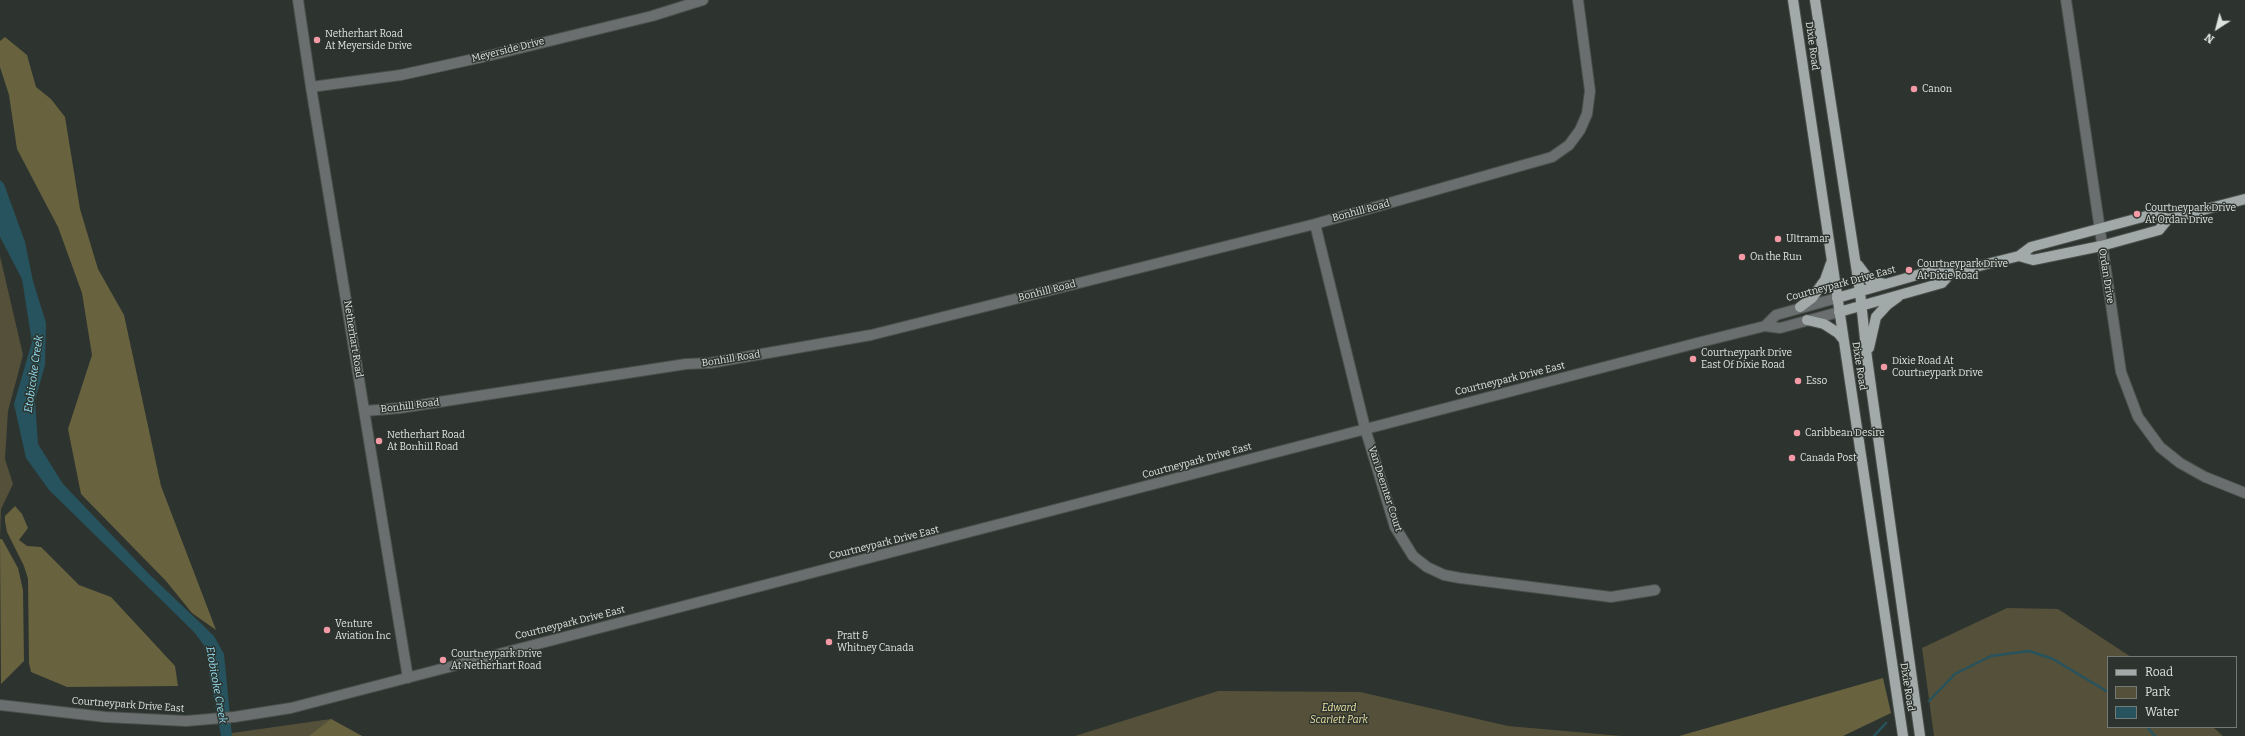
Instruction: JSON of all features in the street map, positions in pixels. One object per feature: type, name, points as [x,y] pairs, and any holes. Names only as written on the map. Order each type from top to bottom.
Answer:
[{"type":"main road","name":"Dixie Road","points":[[1793,0],[1903,736]]},
{"type":"main road","name":"Dixie Road","points":[[1815,0],[1860,292],[1867,358],[1920,736]]},
{"type":"main road","name":"Courtneypark Drive East","points":[[1839,312],[1942,283],[1951,274],[2019,256],[2031,247],[2154,214],[2168,219],[2245,199]]},
{"type":"main road","name":"Courtneypark Drive East","points":[[2019,256],[2033,260],[2101,246],[2159,230],[2168,219]]},
{"type":"main road","points":[[1854,260],[1870,281],[1887,284]]},
{"type":"main road","points":[[1800,307],[1812,298],[1825,280],[1831,262]]},
{"type":"main road","name":"Courtneypark Drive East","points":[[1837,298],[1938,270],[1951,274]]},
{"type":"main road","points":[[1867,358],[1876,317],[1886,305],[1903,294]]},
{"type":"main road","points":[[1807,320],[1824,324],[1835,330],[1843,339]]},
{"type":"main road","points":[[1894,681],[1912,678]]},
{"type":"street","name":"Netherhart Road","points":[[298,0],[408,678]]},
{"type":"street","name":"Meyerside Drive","points":[[311,87],[401,75],[492,55],[652,16],[703,0]]},
{"type":"street","name":"Bonhill Road","points":[[365,411],[400,408],[686,364],[710,363],[871,335],[1315,224],[1552,157],[1569,144],[1580,130],[1586,114],[1590,91],[1578,0]]},
{"type":"street","name":"Ordan Drive","points":[[2066,0],[2101,246],[2121,372],[2138,417],[2160,447],[2180,463],[2205,477],[2245,492]]},
{"type":"street","name":"Van Deemter Court","points":[[1315,224],[1365,428],[1395,526],[1413,556],[1427,567],[1444,575],[1460,578],[1611,597],[1655,590]]},
{"type":"street","name":"Courtneypark Drive East","points":[[1765,326],[1776,315],[1800,307],[1837,298]]},
{"type":"street","name":"Courtneypark Drive East","points":[[0,705],[105,717],[162,721],[234,717],[291,708],[1168,482],[1365,428],[1765,326],[1780,328],[1839,312]]},
{"type":"green space","points":[[0,256],[23,355],[8,411],[5,459],[13,484],[1,509],[0,539]]},
{"type":"green space","points":[[2007,608],[2058,609],[2129,656],[2107,656],[2107,728],[2214,728],[2223,736],[1934,736],[1922,648]]},
{"type":"green space","name":"Edward Scarlett Park","points":[[1218,691],[1360,692],[1508,726],[1622,736],[1075,736]]},
{"type":"green space","points":[[331,719],[362,736],[225,736],[225,734]]},
{"type":"shaded area","points":[[5,37],[27,55],[36,87],[51,99],[65,117],[80,209],[98,269],[124,315],[161,486],[216,630],[192,613],[166,581],[81,494],[68,429],[92,355],[82,293],[58,227],[17,149],[9,95],[0,67],[0,41]]},
{"type":"shaded area","points":[[15,506],[22,514],[28,528],[19,540],[27,546],[41,547],[79,585],[111,597],[175,666],[178,686],[67,687],[31,672],[29,663],[28,579],[24,566],[7,532],[5,521],[5,516]]},
{"type":"shaded area","points":[[0,539],[2,539],[18,568],[23,590],[24,661],[1,684]]},
{"type":"shaded area","points":[[1883,678],[1891,713],[1843,736],[1679,736]]},
{"type":"shaded area","points":[[331,719],[362,736],[309,736]]},
{"type":"water","name":"Etobicoke Creek","points":[[0,180],[4,184],[25,242],[33,281],[46,323],[45,365],[35,400],[38,444],[63,484],[149,574],[214,636],[224,654],[232,736],[221,736],[209,673],[209,652],[194,632],[49,490],[26,458],[14,404],[32,342],[22,279],[0,237]]},
{"type":"waterway","points":[[1929,701],[1955,674],[1991,656],[2029,651],[2053,659],[2107,691]]},
{"type":"waterway","points":[[1874,736],[1886,723]]},
{"type":"waterway","points":[[2148,728],[2155,736]]},
{"type":"place","name":"Netherhart Road At Meyerside Drive","points":[[317,40]]},
{"type":"place","name":"Canon","points":[[1914,89]]},
{"type":"place","name":"Courtneypark Drive At Ordan Drive","points":[[2137,214]]},
{"type":"place","name":"Ultramar","points":[[1778,239]]},
{"type":"place","name":"On the Run","points":[[1742,257]]},
{"type":"place","name":"Courtneypark Drive At Dixie Road","points":[[1909,270]]},
{"type":"place","name":"Courtneypark Drive East Of Dixie Road","points":[[1693,359]]},
{"type":"place","name":"Dixie Road At Courtneypark Drive","points":[[1884,367]]},
{"type":"place","name":"Esso","points":[[1798,381]]},
{"type":"place","name":"Caribbean Desire","points":[[1797,433]]},
{"type":"place","name":"Netherhart Road At Bonhill Road","points":[[379,441]]},
{"type":"place","name":"Canada Post","points":[[1792,458]]},
{"type":"place","name":"Venture Aviation Inc","points":[[327,630]]},
{"type":"place","name":"Pratt & Whitney Canada","points":[[829,642]]},
{"type":"place","name":"Courtneypark Drive At Netherhart Road","points":[[443,660]]}]
